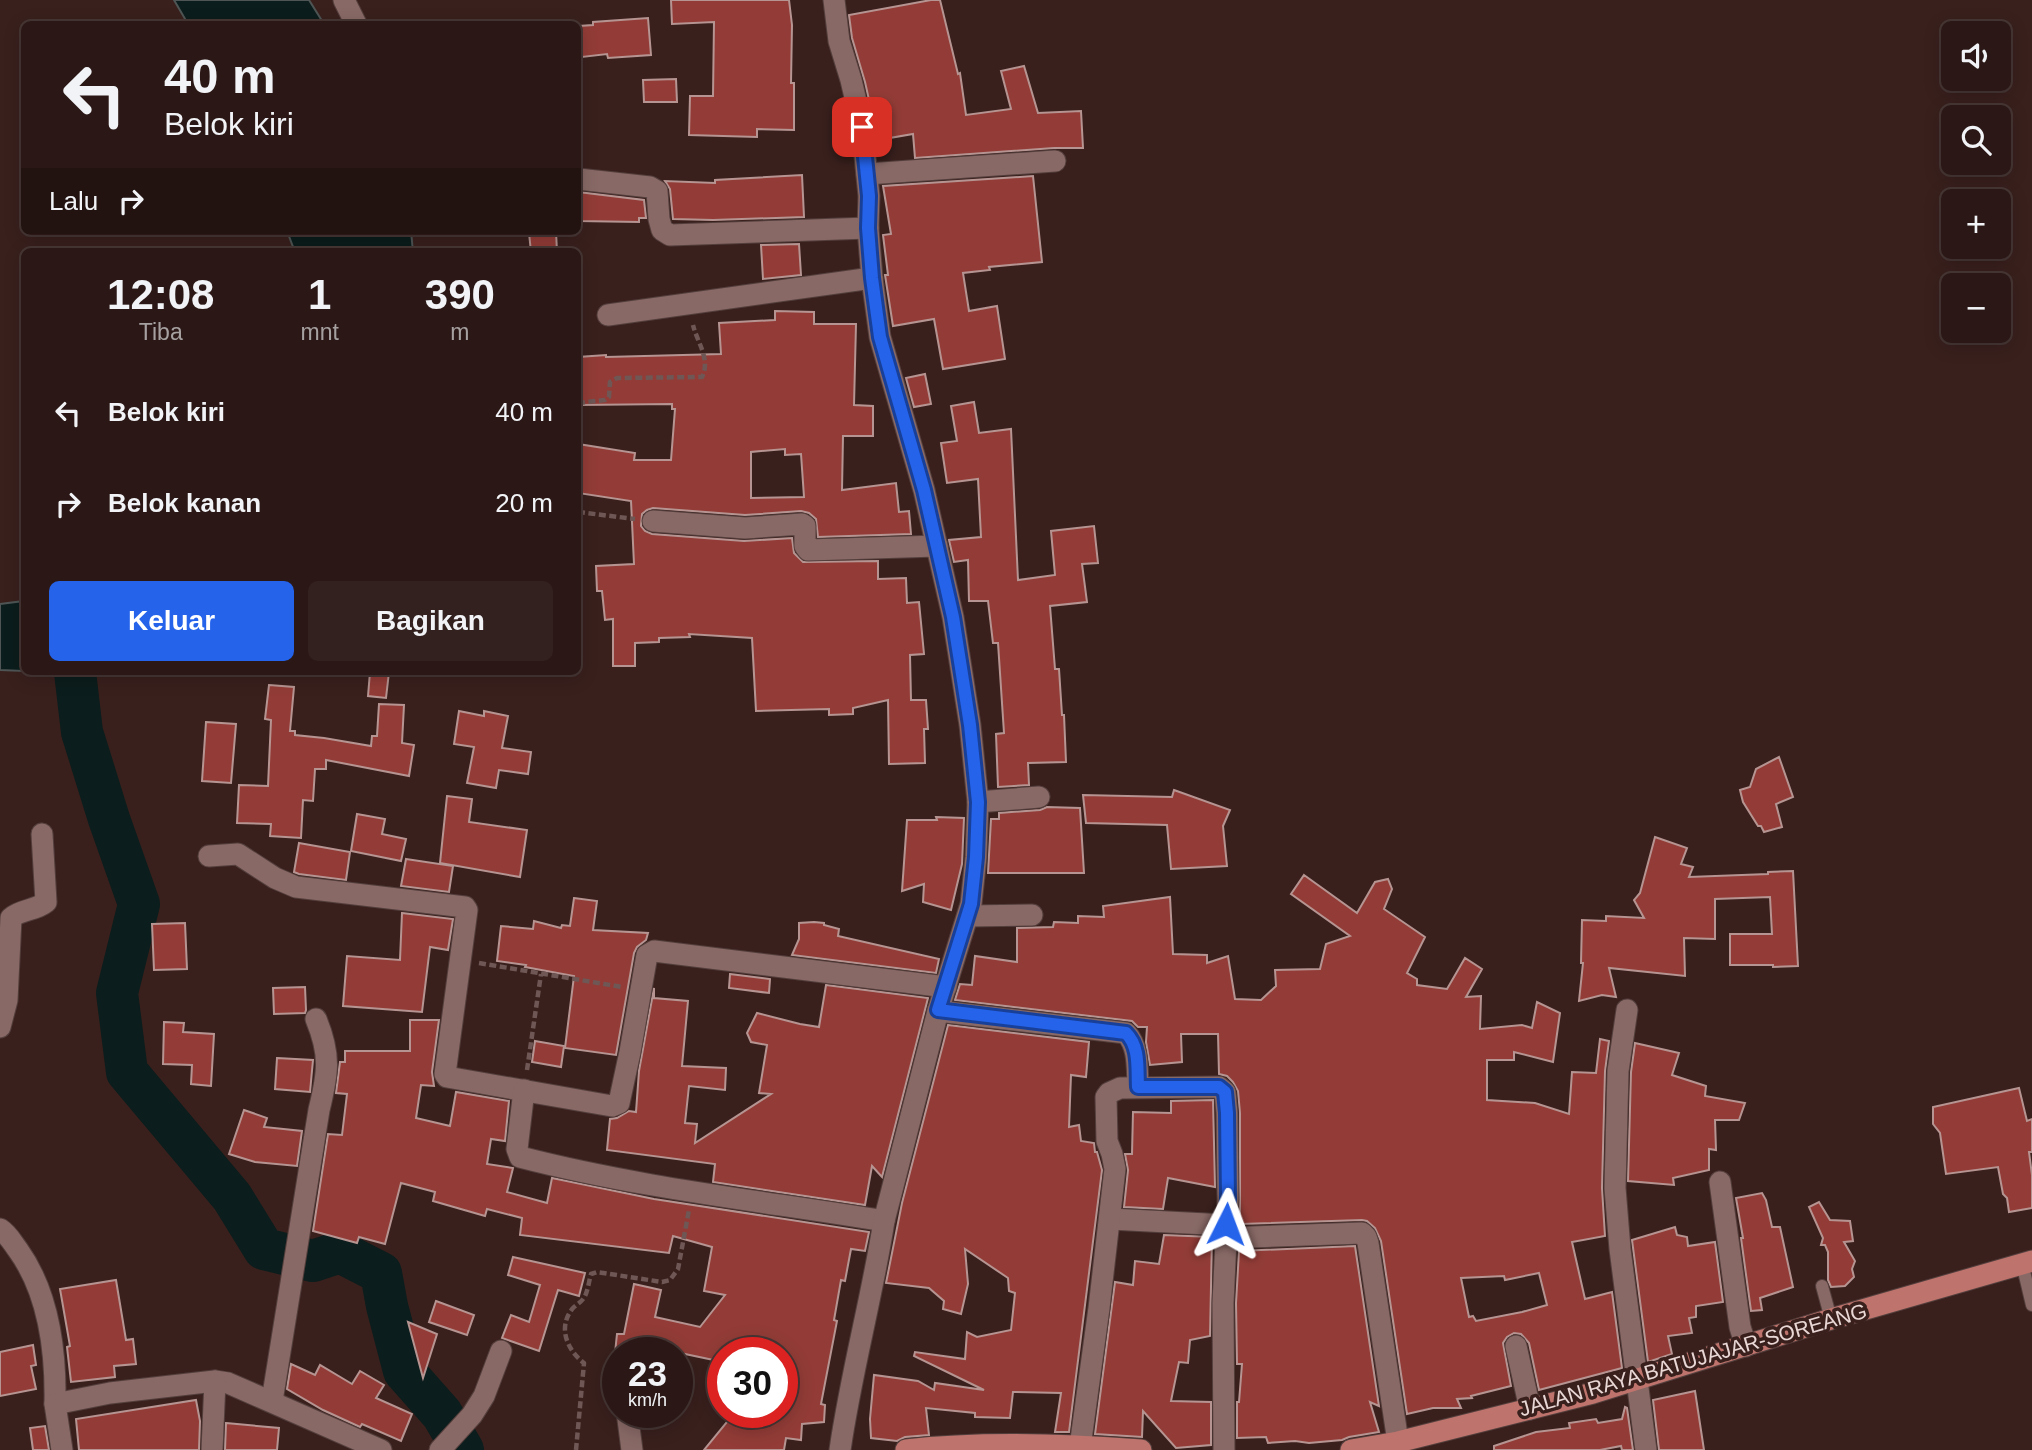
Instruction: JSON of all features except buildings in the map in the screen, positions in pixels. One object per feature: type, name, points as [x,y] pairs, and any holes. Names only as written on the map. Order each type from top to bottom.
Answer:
[{"type":"highway","name":"JALAN RAYA BATUJAJAR-SOREANG","points":[[1351,1450],[1398,1442],[1638,1380],[1831,1319],[2027,1262]]},
{"type":"highway","points":[[906,1450],[982,1445],[1141,1450]]},
{"type":"street","points":[[344,0],[354,21]]},
{"type":"street","points":[[834,0],[839,41],[862,127],[869,196],[868,228],[872,278],[880,337],[924,490],[937,546],[963,672],[978,802],[976,857],[968,916],[938,1010],[884,1221],[840,1450]]},
{"type":"street","points":[[867,174],[1055,161]]},
{"type":"street","points":[[581,179],[650,187],[657,191],[662,230],[670,234],[868,228]]},
{"type":"street","points":[[608,315],[872,278]]},
{"type":"street","points":[[653,521],[745,528],[802,524],[805,526],[804,546],[808,550],[937,546]]},
{"type":"street","points":[[978,802],[1039,797]]},
{"type":"street","points":[[0,1027],[7,1000],[11,918],[18,912],[33,910],[46,902],[43,834]]},
{"type":"street","points":[[209,856],[238,854],[275,878],[296,887],[462,906],[467,910],[445,1074],[447,1077],[612,1106],[619,1103],[647,955],[654,951],[946,987]]},
{"type":"street","points":[[968,916],[1032,915]]},
{"type":"street","points":[[938,1010],[1126,1033],[1133,1042],[1137,1056],[1138,1087]]},
{"type":"street","points":[[1626,1010],[1618,1071],[1615,1188],[1620,1249],[1646,1450]]},
{"type":"street","points":[[272,1401],[319,1110],[327,1080],[324,1040],[316,1019]]},
{"type":"street","points":[[1080,1447],[1115,1170],[1107,1141],[1106,1097],[1120,1088],[1219,1087],[1225,1092],[1227,1125],[1223,1303],[1224,1450]]},
{"type":"street","points":[[524,1090],[517,1149],[520,1157],[692,1192],[884,1221]]},
{"type":"street","points":[[1720,1182],[1740,1327],[1746,1346]]},
{"type":"street","points":[[1110,1219],[1226,1231],[1364,1234],[1368,1243],[1398,1442]]},
{"type":"street","points":[[0,1229],[22,1256],[41,1294],[56,1371],[55,1404],[62,1450]]},
{"type":"street","points":[[1516,1346],[1530,1409]]},
{"type":"street","points":[[445,1444],[472,1415],[484,1396],[501,1351]]},
{"type":"street","points":[[55,1404],[110,1393],[215,1381],[228,1383],[272,1401],[381,1450]]},
{"type":"street","points":[[212,1450],[215,1381]]},
{"type":"street","points":[[629,1428],[632,1450]]},
{"type":"lane","points":[[2027,1262],[2032,1305]]},
{"type":"lane","points":[[1822,1286],[1831,1319]]},
{"type":"path","points":[[581,402],[608,398],[610,382],[617,378],[702,377],[705,366],[703,352],[695,332],[690,305]]},
{"type":"path","points":[[581,512],[653,521]]},
{"type":"path","points":[[461,960],[641,989]]},
{"type":"path","points":[[524,1090],[541,974]]},
{"type":"path","points":[[576,1450],[584,1363],[574,1355],[566,1341],[565,1323],[572,1309],[584,1299],[591,1274],[597,1272],[662,1282],[670,1280],[678,1269],[692,1192]]},
{"type":"shaded area","points":[[174,0],[309,0],[322,21],[186,21]]},
{"type":"shaded area","points":[[289,235],[411,235],[413,248],[293,248]]},
{"type":"shaded area","points":[[21,601],[21,671],[0,670],[0,604]]},
{"type":"waterway","points":[[75,675],[82,732],[139,904],[117,993],[127,1072],[232,1197],[264,1249],[313,1261],[340,1252],[381,1273],[404,1371],[442,1414],[463,1450]]},
{"type":"route","points":[[862,127],[869,196],[868,228],[872,278],[880,337],[924,490],[953,617],[963,672],[978,802],[971,904],[938,1010],[1126,1033],[1133,1042],[1137,1056],[1138,1087],[1219,1087],[1225,1092],[1227,1113],[1226,1224]]}]
